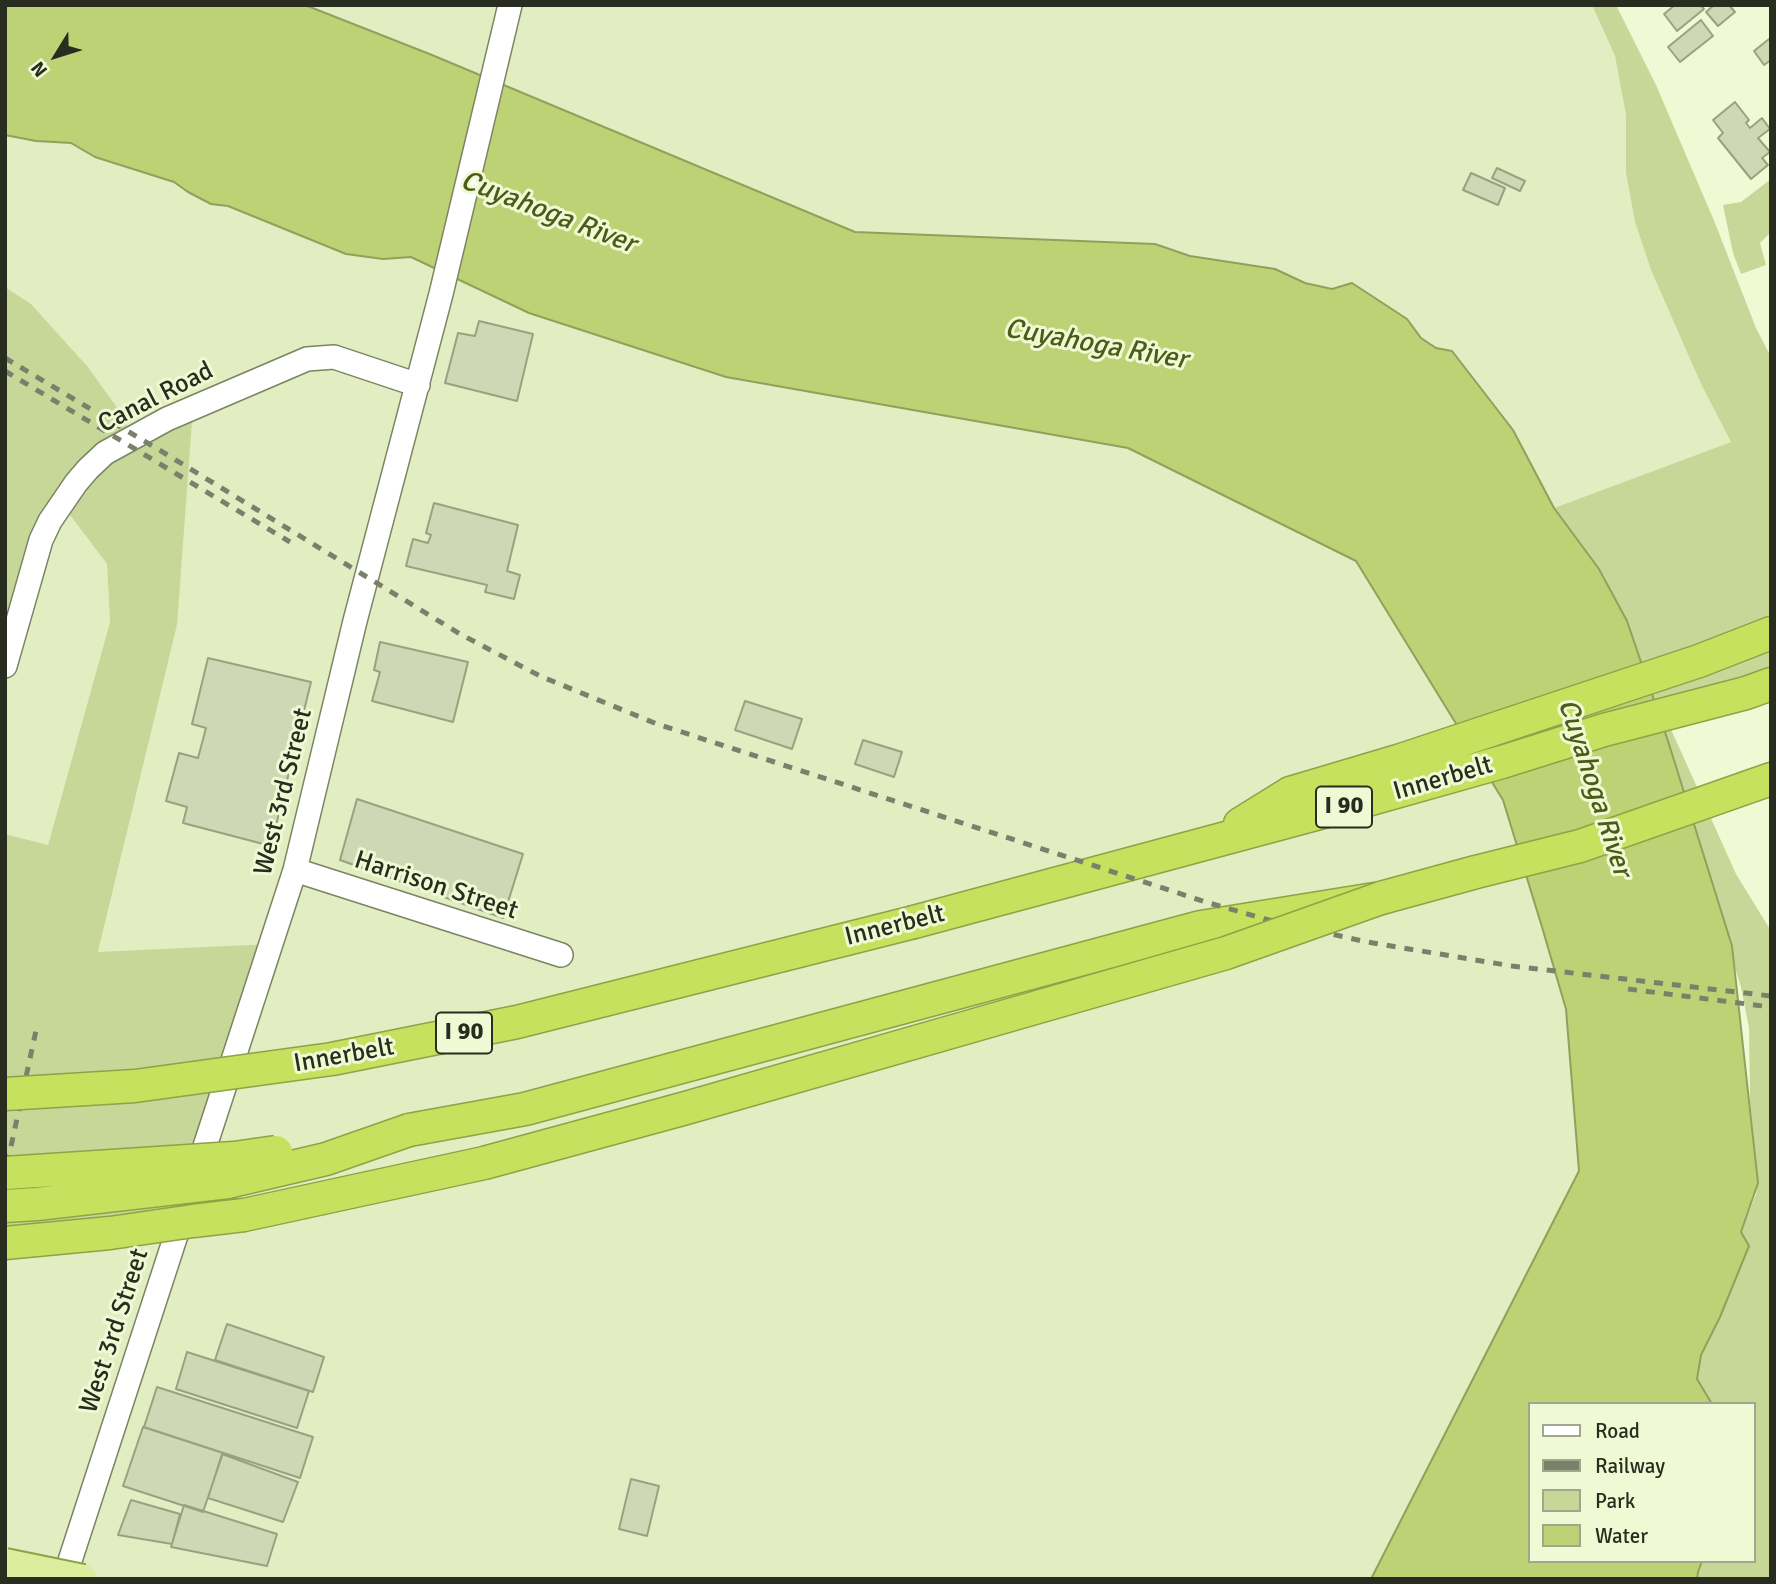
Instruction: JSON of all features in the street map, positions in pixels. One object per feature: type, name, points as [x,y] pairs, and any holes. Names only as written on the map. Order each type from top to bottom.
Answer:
[{"type":"highway","points":[[1212,841],[1290,793],[1401,760],[1699,661],[1771,633]]},
{"type":"highway","name":"Innerbelt","points":[[5,1094],[135,1086],[249,1072],[332,1059],[517,1022],[914,922],[1386,795],[1771,684]]},
{"type":"highway","points":[[5,1243],[110,1233],[244,1215],[484,1163],[1226,953],[1381,898],[1580,846],[1771,779]]},
{"type":"highway","points":[[5,1172],[234,1158],[525,1109],[1201,927],[1381,898]]},
{"type":"highway","points":[[5,1206],[228,1182],[326,1159],[409,1130]]},
{"type":"main road","points":[[5,1563],[83,1579]]},
{"type":"street","name":"West 3rd Street","points":[[64,1579],[295,870],[355,621],[441,295],[510,5]]},
{"type":"street","name":"Canal Road","points":[[5,666],[10,630],[50,521],[88,469],[106,453],[167,419],[307,359],[334,357],[418,386]]},
{"type":"street","name":"Harrison Street","points":[[295,870],[561,955]]},
{"type":"shaded area","points":[[305,5],[1592,5],[1615,56],[1626,115],[1626,173],[1635,222],[1651,270],[1701,384],[1731,442],[1554,508],[1513,431],[1436,348],[1421,338],[1407,319],[1352,283],[1332,289],[1305,283],[1275,269],[1190,256],[1155,244],[855,232],[432,55]]},
{"type":"shaded area","points":[[5,135],[36,141],[71,143],[95,157],[174,182],[211,204],[228,205],[346,254],[383,259],[411,257],[529,313],[726,377],[1128,448],[1356,561],[1503,800],[1566,1009],[1579,1171],[1371,1579],[5,1579],[5,1243],[270,944],[98,953],[177,625],[131,433],[116,406],[88,367],[31,304],[5,287]]},
{"type":"shaded area","points":[[61,503],[107,564],[110,622],[48,845],[5,834],[5,628]]},
{"type":"green space","points":[[1592,5],[1616,5],[1656,85],[1756,328],[1771,357],[1771,682],[1665,716],[1736,874],[1771,931],[1771,1579],[1697,1579],[1701,1563],[1755,1563],[1755,1402],[1711,1402],[1697,1379],[1701,1355],[1749,1246],[1741,1232],[1758,1183],[1750,1100],[1749,1028],[1741,987],[1627,621],[1603,574],[1554,508],[1731,442],[1701,384],[1651,270],[1635,222],[1626,173],[1626,115],[1615,56]]},
{"type":"green space","points":[[1771,179],[1771,232],[1760,243],[1766,265],[1741,274],[1733,253],[1723,205],[1741,202]]},
{"type":"green space","points":[[5,287],[31,304],[88,367],[116,406],[131,433],[193,408],[177,625],[98,952],[271,944],[180,1222],[5,1243],[5,834],[48,845],[110,622],[107,564],[61,503],[5,628]]},
{"type":"water","name":"Cuyahoga River","points":[[5,5],[305,5],[432,55],[855,232],[1155,244],[1190,256],[1275,269],[1305,283],[1332,289],[1352,283],[1407,319],[1421,338],[1436,348],[1452,351],[1513,430],[1554,508],[1599,569],[1627,621],[1668,741],[1732,946],[1758,1183],[1741,1232],[1749,1246],[1701,1355],[1697,1379],[1711,1402],[1528,1402],[1528,1563],[1701,1563],[1697,1579],[1371,1579],[1579,1171],[1566,1009],[1503,800],[1356,561],[1128,448],[726,377],[529,313],[411,257],[383,259],[346,254],[228,206],[211,204],[174,182],[95,157],[71,143],[36,141],[5,135]]},
{"type":"building","points":[[1675,5],[1700,5],[1704,9],[1677,31],[1664,14]]},
{"type":"building","points":[[1714,5],[1729,5],[1735,12],[1718,26],[1706,12]]},
{"type":"building","points":[[1701,20],[1713,36],[1680,62],[1668,47]]},
{"type":"building","points":[[1769,39],[1771,60],[1764,65],[1754,51]]},
{"type":"building","points":[[1735,102],[1749,120],[1746,123],[1750,128],[1762,118],[1770,129],[1758,138],[1770,152],[1762,158],[1768,165],[1751,179],[1718,138],[1723,133],[1713,120]]},
{"type":"building","points":[[1497,168],[1525,181],[1520,191],[1492,178]]},
{"type":"building","points":[[1471,173],[1505,188],[1498,205],[1463,190]]},
{"type":"building","points":[[479,321],[533,334],[517,401],[445,383],[458,333],[475,336]]},
{"type":"building","points":[[434,503],[518,525],[507,571],[520,575],[514,599],[485,592],[487,585],[406,566],[413,539],[428,543],[431,535],[426,533]]},
{"type":"building","points":[[380,642],[468,662],[453,722],[372,701],[380,672],[374,670]]},
{"type":"building","points":[[208,658],[311,682],[271,846],[183,823],[187,807],[166,801],[179,753],[198,758],[206,728],[192,724]]},
{"type":"building","points":[[745,701],[802,719],[792,749],[735,730]]},
{"type":"building","points":[[863,740],[902,752],[894,777],[855,764]]},
{"type":"building","points":[[357,799],[523,854],[503,918],[340,860]]},
{"type":"building","points":[[227,1324],[324,1357],[313,1392],[215,1360]]},
{"type":"building","points":[[187,1352],[309,1391],[297,1428],[176,1389]]},
{"type":"building","points":[[157,1387],[313,1437],[300,1478],[144,1427]]},
{"type":"building","points":[[143,1427],[223,1453],[203,1512],[123,1486]]},
{"type":"building","points":[[222,1454],[298,1482],[283,1522],[208,1498]]},
{"type":"building","points":[[631,1479],[659,1486],[647,1536],[619,1529]]},
{"type":"building","points":[[131,1500],[180,1514],[172,1544],[118,1535]]},
{"type":"building","points":[[184,1505],[277,1534],[267,1566],[171,1547]]},
{"type":"railway","points":[[5,358],[460,634],[540,676],[657,724],[1265,919],[1367,942],[1512,966],[1771,996]]},
{"type":"railway","points":[[5,371],[290,542]]},
{"type":"railway","points":[[1628,989],[1771,1007]]},
{"type":"railway","points":[[5,1163],[10,1151],[37,1026]]}]
